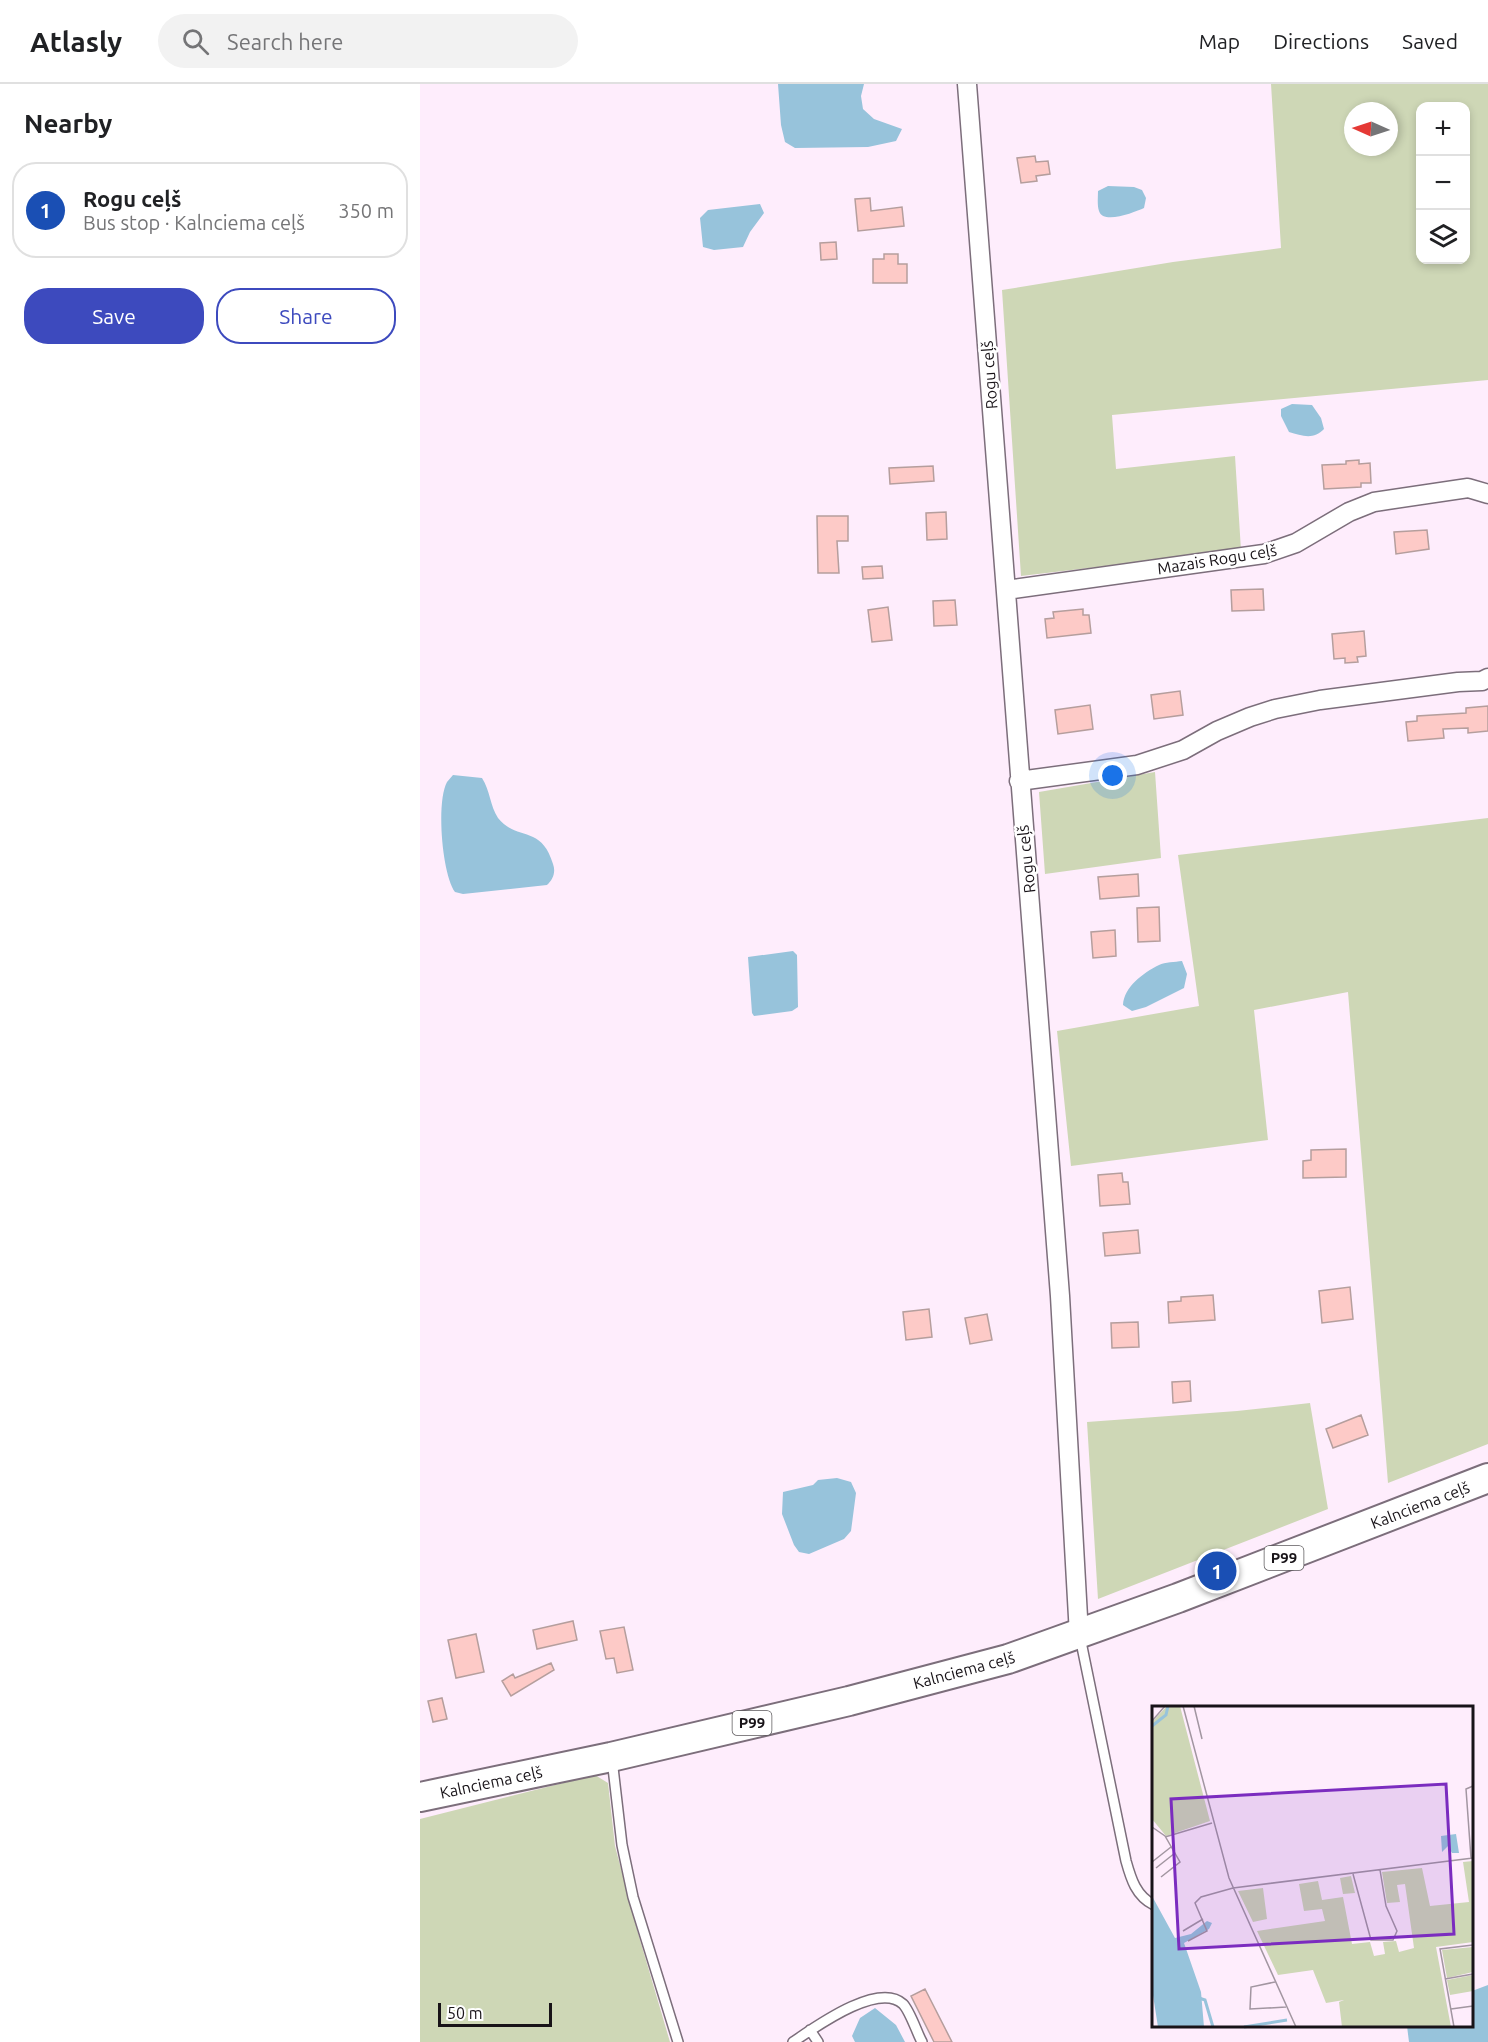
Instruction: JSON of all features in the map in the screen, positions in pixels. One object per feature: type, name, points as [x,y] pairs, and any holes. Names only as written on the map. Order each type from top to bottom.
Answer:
[{"type":"main road","name":"Kalnciema ceļš","points":[[420,1797],[611,1757],[936,1679],[1008,1659],[1079,1635],[1488,1478]]},
{"type":"street","name":"Rogu ceļš","points":[[967,84],[1060,1296],[1079,1635]]},
{"type":"street","name":"Mazais Rogu ceļš","points":[[1006,590],[1263,554],[1296,543],[1350,512],[1374,502],[1468,488],[1488,494]]},
{"type":"street","points":[[1019,781],[1137,765],[1156,760],[1183,750],[1217,731],[1275,709],[1343,696],[1482,681],[1488,678]]},
{"type":"lane","points":[[1079,1635],[1084,1650],[1089,1686],[1126,1861],[1133,1885],[1143,1899],[1152,1904]]},
{"type":"lane","points":[[611,1757],[622,1845],[633,1896],[678,2042]]},
{"type":"lane","points":[[792,2042],[850,2006],[874,1999],[891,1998],[903,2004],[922,2042]]},
{"type":"lane","points":[[810,2030],[818,2042]]},
{"type":"green space","points":[[1271,84],[1488,84],[1488,380],[1112,415],[1116,469],[1235,456],[1241,550],[1021,576],[1002,290],[1173,262],[1281,248]]},
{"type":"green space","points":[[1155,772],[1161,858],[1045,874],[1039,792]]},
{"type":"green space","points":[[1488,818],[1488,1444],[1388,1483],[1348,992],[1254,1010],[1268,1140],[1071,1166],[1057,1031],[1199,1006],[1178,855]]},
{"type":"green space","points":[[1310,1403],[1328,1509],[1098,1599],[1087,1422]]},
{"type":"green space","points":[[595,1775],[608,1783],[615,1846],[670,2042],[420,2042],[420,1819]]},
{"type":"water","points":[[778,84],[864,84],[861,96],[863,109],[874,119],[902,129],[896,141],[868,147],[795,148],[785,142],[781,125]]},
{"type":"water","points":[[1108,186],[1134,187],[1142,190],[1146,198],[1144,208],[1120,216],[1102,215],[1098,206],[1098,191]]},
{"type":"water","points":[[760,204],[764,213],[750,232],[743,247],[714,250],[703,247],[700,218],[708,210]]},
{"type":"water","points":[[1292,404],[1312,405],[1321,418],[1324,429],[1312,436],[1289,432],[1281,416],[1281,409]]},
{"type":"water","points":[[453,775],[482,778],[498,818],[513,830],[542,843],[554,867],[553,876],[547,885],[463,894],[455,892],[450,883],[444,855],[441,821],[444,792],[447,782]]},
{"type":"water","points":[[793,951],[797,955],[798,1007],[792,1011],[754,1016],[748,957]]},
{"type":"water","points":[[1182,961],[1187,974],[1184,988],[1146,1007],[1132,1011],[1123,1005],[1127,992],[1141,976],[1161,964]]},
{"type":"water","points":[[837,1478],[851,1482],[856,1493],[851,1531],[844,1539],[809,1554],[799,1552],[782,1514],[783,1492],[813,1485],[818,1480]]},
{"type":"water","points":[[1488,1985],[1488,2042],[1409,2042],[1407,2027],[1473,2027],[1473,1991]]},
{"type":"water","points":[[875,2008],[896,2025],[905,2042],[855,2042],[852,2036],[860,2018]]},
{"type":"building","points":[[1035,156],[1036,162],[1048,161],[1050,174],[1036,176],[1037,181],[1021,183],[1017,158]]},
{"type":"building","points":[[870,198],[871,211],[902,207],[904,226],[858,231],[855,199]]},
{"type":"building","points":[[836,242],[837,259],[821,260],[820,243]]},
{"type":"building","points":[[884,254],[898,254],[898,264],[907,264],[907,283],[873,283],[873,259],[884,259]]},
{"type":"building","points":[[1359,460],[1359,464],[1370,463],[1371,483],[1361,483],[1361,487],[1324,489],[1322,465],[1346,464],[1346,461]]},
{"type":"building","points":[[933,466],[934,481],[890,484],[889,468]]},
{"type":"building","points":[[946,512],[947,539],[927,540],[926,513]]},
{"type":"building","points":[[817,516],[848,516],[848,541],[837,541],[839,573],[818,573]]},
{"type":"building","points":[[1427,530],[1429,549],[1396,554],[1394,532]]},
{"type":"building","points":[[882,566],[883,578],[863,579],[862,567]]},
{"type":"building","points":[[1263,589],[1264,610],[1232,611],[1231,590]]},
{"type":"building","points":[[955,600],[957,625],[934,626],[933,601]]},
{"type":"building","points":[[888,607],[892,640],[872,642],[868,610]]},
{"type":"building","points":[[1083,609],[1083,615],[1089,615],[1091,633],[1047,638],[1045,619],[1054,618],[1053,612]]},
{"type":"building","points":[[1364,631],[1366,656],[1357,657],[1358,662],[1345,663],[1345,658],[1334,659],[1332,634]]},
{"type":"building","points":[[1180,691],[1183,715],[1154,719],[1151,695]]},
{"type":"building","points":[[1090,705],[1093,729],[1058,734],[1055,710]]},
{"type":"building","points":[[1488,706],[1488,731],[1468,733],[1468,728],[1443,729],[1444,738],[1408,741],[1406,722],[1417,721],[1417,716],[1466,713],[1466,708]]},
{"type":"building","points":[[1138,874],[1139,896],[1100,899],[1098,877]]},
{"type":"building","points":[[1159,907],[1160,941],[1138,942],[1137,908]]},
{"type":"building","points":[[1115,930],[1116,956],[1093,958],[1091,932]]},
{"type":"building","points":[[1346,1149],[1346,1177],[1303,1178],[1303,1161],[1311,1160],[1311,1150]]},
{"type":"building","points":[[1122,1173],[1123,1182],[1128,1182],[1130,1204],[1100,1206],[1098,1175]]},
{"type":"building","points":[[1138,1230],[1140,1253],[1105,1256],[1103,1233]]},
{"type":"building","points":[[1350,1287],[1353,1319],[1322,1323],[1319,1291]]},
{"type":"building","points":[[1213,1295],[1215,1320],[1169,1323],[1168,1302],[1181,1301],[1181,1297]]},
{"type":"building","points":[[929,1309],[932,1337],[906,1340],[903,1312]]},
{"type":"building","points":[[987,1314],[992,1340],[970,1344],[965,1318]]},
{"type":"building","points":[[1138,1322],[1139,1347],[1112,1348],[1111,1323]]},
{"type":"building","points":[[1190,1381],[1191,1401],[1173,1403],[1172,1382]]},
{"type":"building","points":[[1361,1415],[1368,1435],[1333,1448],[1326,1429]]},
{"type":"building","points":[[573,1621],[577,1640],[537,1649],[533,1630]]},
{"type":"building","points":[[624,1627],[633,1670],[617,1673],[614,1658],[606,1659],[600,1631]]},
{"type":"building","points":[[476,1634],[484,1672],[456,1678],[448,1640]]},
{"type":"building","points":[[551,1663],[554,1670],[511,1696],[502,1681],[513,1674],[515,1678]]},
{"type":"building","points":[[442,1698],[447,1719],[433,1722],[428,1701]]},
{"type":"building","points":[[925,1989],[952,2042],[934,2042],[911,1996]]},
{"type":"place","name":"Rogu ceļš","points":[[1217,1571]]}]
